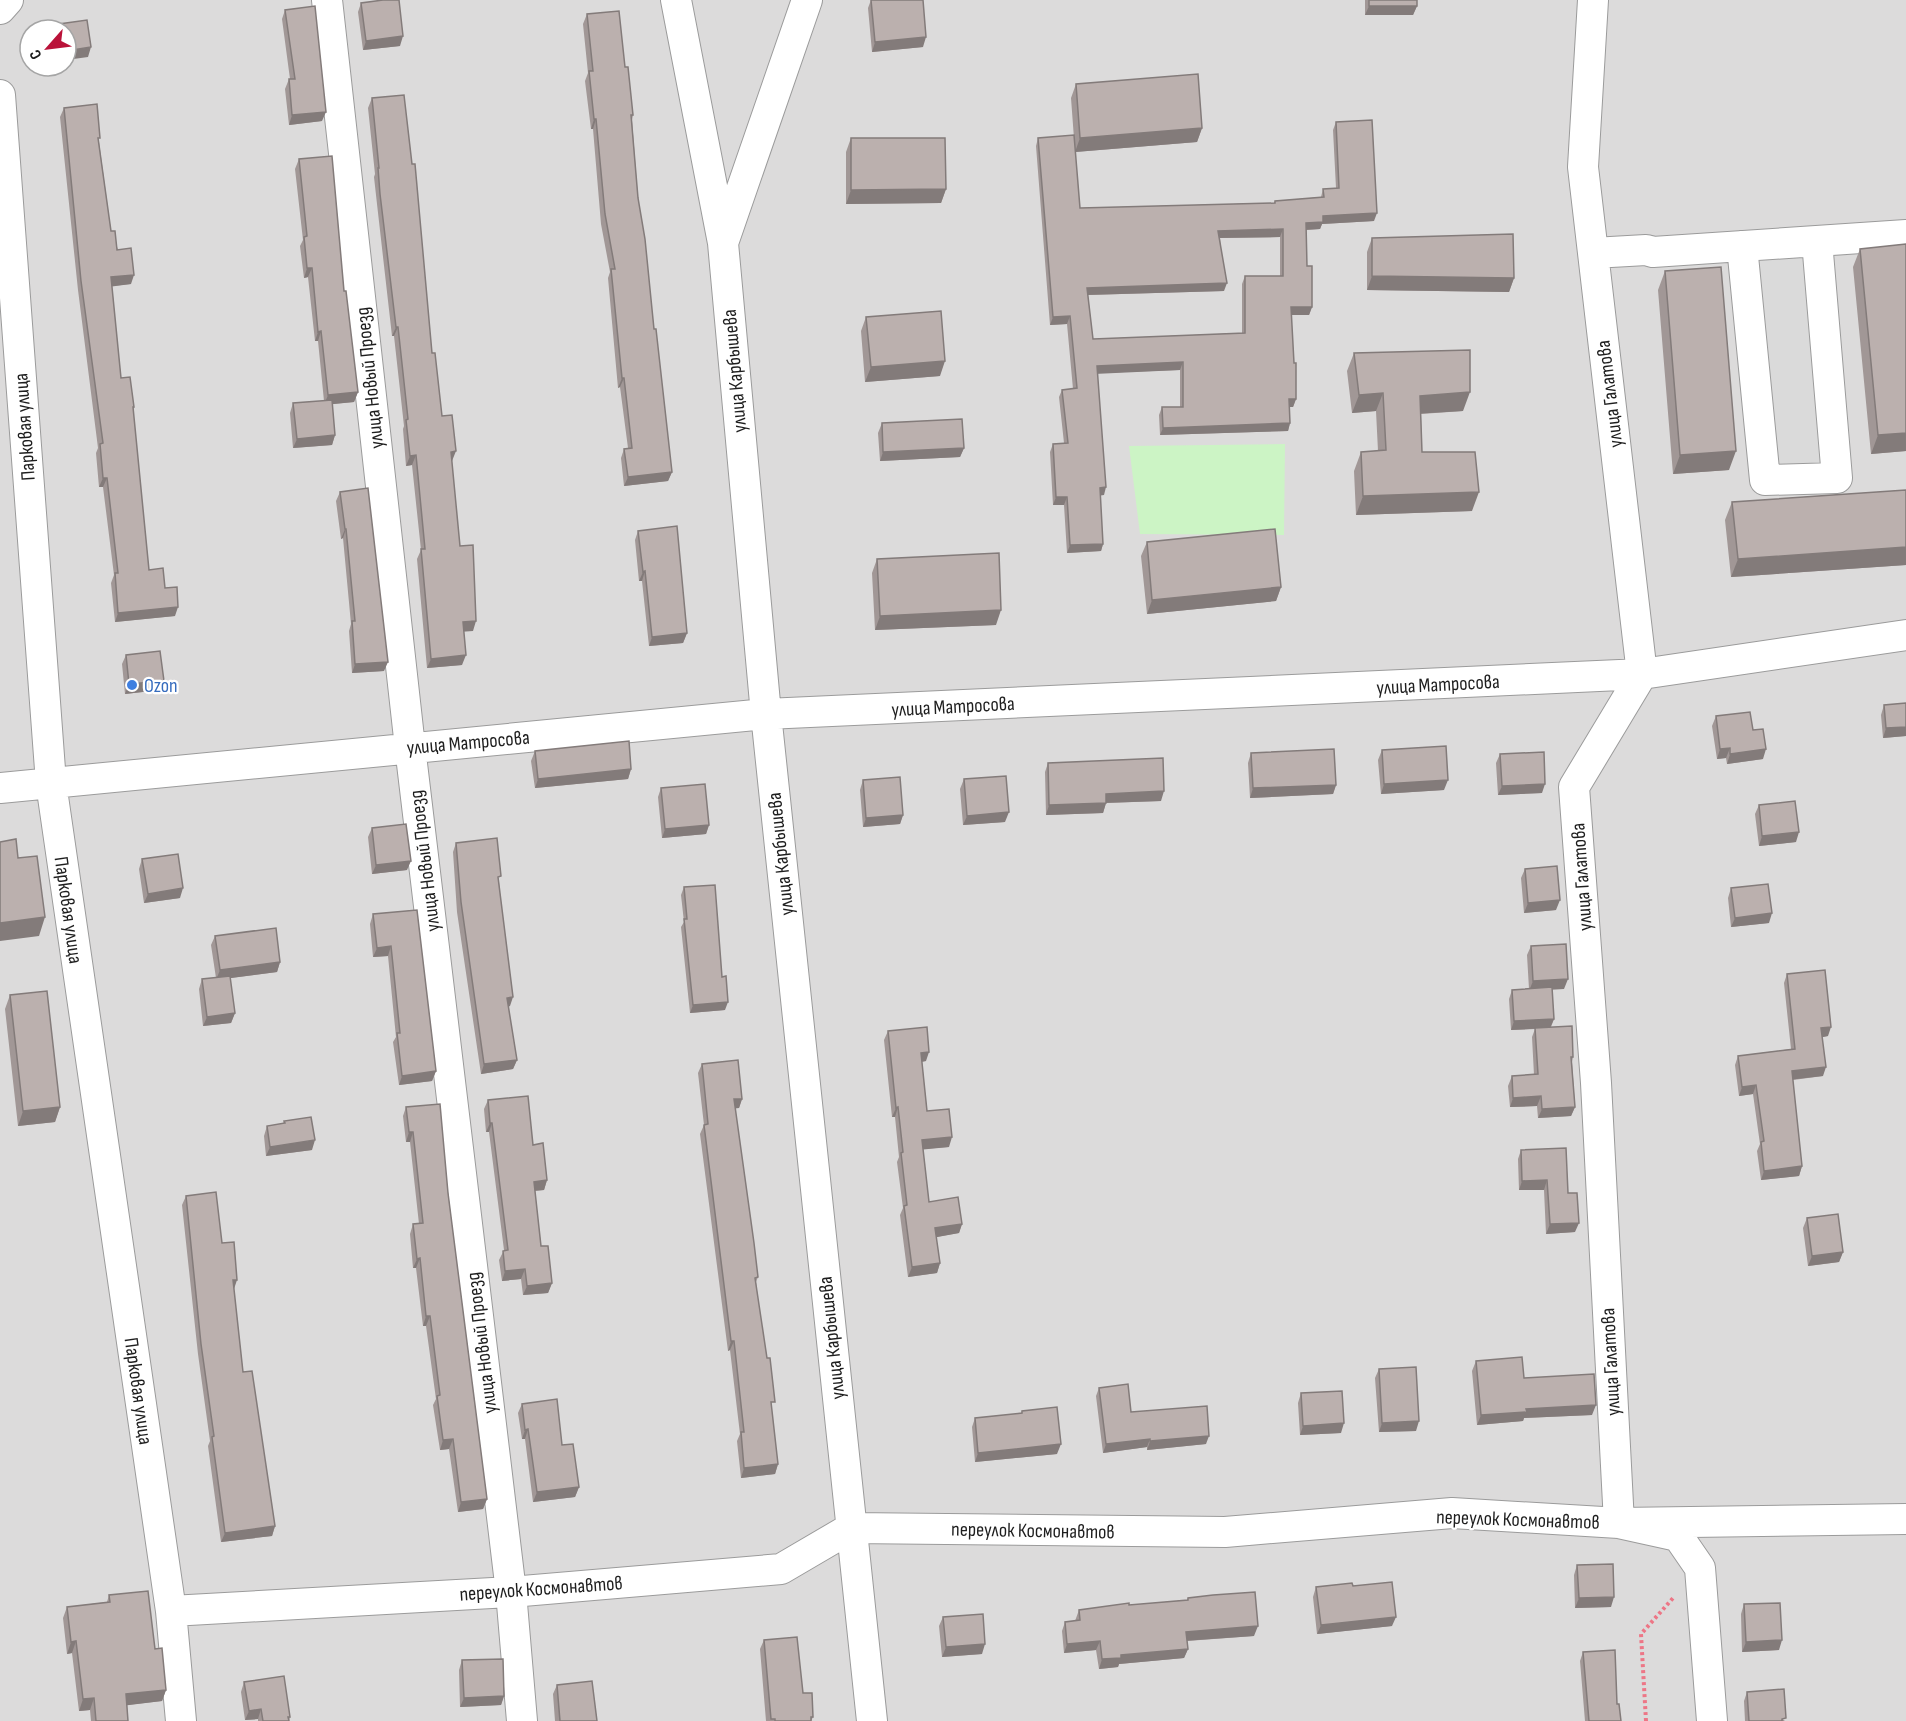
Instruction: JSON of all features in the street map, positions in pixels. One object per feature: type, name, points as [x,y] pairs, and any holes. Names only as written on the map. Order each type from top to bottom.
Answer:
[{"type":"street","points":[[0,9],[8,0]]},
{"type":"street","name":"улица Новый Проезд","points":[[327,0],[410,747],[511,1592],[522,1721]]},
{"type":"street","points":[[676,0],[723,243]]},
{"type":"street","name":"улица Карбышева","points":[[807,0],[723,243],[766,714],[872,1721]]},
{"type":"street","name":"улица Галатова","points":[[1593,0],[1582,166],[1642,674],[1574,787],[1596,1083],[1619,1523]]},
{"type":"street","name":"Парковая улица","points":[[0,95],[51,783],[171,1611],[181,1721]]},
{"type":"street","points":[[1593,253],[1646,250],[1653,252],[1906,235]]},
{"type":"street","points":[[1742,246],[1765,480],[1838,478],[1817,241]]},
{"type":"street","name":"улица Матросова","points":[[0,788],[766,714],[1642,674],[1906,635]]},
{"type":"street","name":"переулок Космонавтов","points":[[171,1611],[511,1592],[781,1569],[850,1528],[1225,1532],[1452,1513],[1619,1523],[1906,1519]]},
{"type":"street","points":[[1619,1523],[1678,1536],[1700,1568],[1712,1721]]},
{"type":"path","points":[[1646,1721],[1641,1634],[1700,1568]]},
{"type":"shaded area","points":[[0,0],[1906,0],[1906,1721],[0,1721]]},
{"type":"shaded area","points":[[1748,251],[1812,252],[1827,474],[1771,477]]},
{"type":"green space","points":[[1285,444],[1284,535],[1140,534],[1129,446]]},
{"type":"building","points":[[399,0],[403,36],[366,41],[361,3]]},
{"type":"building","points":[[871,0],[923,0],[926,37],[875,42]]},
{"type":"building","points":[[1369,0],[1417,0],[1417,6],[1369,6]]},
{"type":"building","points":[[315,6],[326,112],[292,115],[289,79],[295,79],[285,10]]},
{"type":"building","points":[[619,11],[625,67],[628,67],[638,198],[645,239],[672,472],[628,477],[624,449],[632,448],[611,269],[615,269],[605,214],[589,71],[593,71],[587,14]]},
{"type":"building","points":[[87,20],[91,47],[78,49],[78,21]]},
{"type":"building","points":[[1198,74],[1202,128],[1080,138],[1076,84]]},
{"type":"building","points":[[404,95],[412,164],[415,164],[432,353],[435,353],[442,416],[452,415],[456,451],[451,452],[460,546],[473,545],[476,621],[463,622],[466,655],[431,659],[421,549],[425,549],[416,455],[410,456],[398,327],[396,327],[380,194],[372,98]]},
{"type":"building","points":[[97,104],[100,138],[98,138],[111,231],[115,231],[117,250],[131,248],[134,275],[111,277],[121,378],[130,377],[134,407],[149,570],[163,568],[165,588],[177,587],[178,607],[118,613],[115,573],[118,573],[107,478],[103,478],[100,444],[103,443],[81,281],[64,108]]},
{"type":"building","points":[[1372,120],[1377,213],[1323,216],[1323,222],[1306,223],[1307,266],[1312,266],[1312,307],[1291,307],[1294,363],[1296,363],[1296,399],[1289,399],[1290,423],[1163,428],[1162,407],[1183,407],[1183,362],[1097,366],[1106,487],[1100,488],[1103,544],[1070,545],[1067,497],[1056,497],[1053,444],[1068,443],[1062,390],[1077,388],[1070,316],[1053,317],[1038,138],[1074,135],[1080,208],[1275,203],[1275,201],[1324,197],[1323,189],[1339,188],[1336,122]],"holes":[[[1283,229],[1283,276],[1245,276],[1245,333],[1093,339],[1087,288],[1227,283],[1218,231]]]},
{"type":"building","points":[[851,138],[945,138],[946,189],[851,190]]},
{"type":"building","points":[[332,156],[344,291],[346,291],[358,392],[328,395],[321,331],[318,332],[312,268],[307,268],[304,237],[307,236],[299,159]]},
{"type":"building","points":[[1513,234],[1514,278],[1372,276],[1372,238]]},
{"type":"building","points":[[1906,244],[1906,433],[1878,435],[1860,249]]},
{"type":"building","points":[[1721,267],[1736,451],[1680,455],[1665,271]]},
{"type":"building","points":[[941,311],[945,361],[871,367],[866,317]]},
{"type":"building","points":[[1470,350],[1470,392],[1420,396],[1422,452],[1475,452],[1479,492],[1363,496],[1361,452],[1386,450],[1383,393],[1359,395],[1354,353]]},
{"type":"building","points":[[332,400],[335,435],[297,439],[293,403]]},
{"type":"building","points":[[962,419],[964,448],[883,452],[882,423]]},
{"type":"building","points":[[368,488],[388,662],[355,664],[352,621],[355,621],[340,492]]},
{"type":"building","points":[[1906,490],[1906,547],[1738,559],[1732,502]]},
{"type":"building","points":[[677,526],[687,633],[652,637],[638,531]]},
{"type":"building","points":[[1275,529],[1281,587],[1152,600],[1147,542]]},
{"type":"building","points":[[999,553],[1001,610],[880,616],[877,559]]},
{"type":"building","points":[[160,651],[164,681],[129,684],[126,655]]},
{"type":"building","points":[[1906,703],[1906,727],[1886,728],[1884,705]]},
{"type":"building","points":[[1750,712],[1753,730],[1763,729],[1766,749],[1730,754],[1730,748],[1720,749],[1716,716]]},
{"type":"building","points":[[629,741],[631,769],[538,779],[535,751]]},
{"type":"building","points":[[1446,746],[1448,780],[1384,784],[1382,750]]},
{"type":"building","points":[[1334,749],[1336,785],[1253,788],[1251,753]]},
{"type":"building","points":[[1544,752],[1545,784],[1502,786],[1500,754]]},
{"type":"building","points":[[1163,758],[1164,791],[1106,794],[1106,803],[1049,805],[1048,763]]},
{"type":"building","points":[[1006,776],[1009,812],[967,816],[964,779]]},
{"type":"building","points":[[900,777],[903,815],[866,818],[863,780]]},
{"type":"building","points":[[705,784],[709,825],[665,829],[661,788]]},
{"type":"building","points":[[1795,801],[1799,832],[1762,836],[1759,805]]},
{"type":"building","points":[[406,824],[411,861],[376,865],[372,828]]},
{"type":"building","points":[[497,838],[501,876],[498,877],[513,997],[507,998],[517,1060],[484,1064],[461,902],[456,843]]},
{"type":"building","points":[[16,839],[18,858],[37,856],[45,917],[0,923],[0,842]]},
{"type":"building","points":[[178,854],[183,888],[148,894],[142,859]]},
{"type":"building","points":[[1557,866],[1560,900],[1528,903],[1525,869]]},
{"type":"building","points":[[1768,884],[1772,913],[1735,918],[1731,888]]},
{"type":"building","points":[[715,885],[722,977],[726,976],[728,1002],[693,1005],[684,919],[687,919],[684,887]]},
{"type":"building","points":[[417,910],[436,1071],[402,1076],[391,946],[377,948],[373,914]]},
{"type":"building","points":[[276,928],[280,962],[220,970],[215,936]]},
{"type":"building","points":[[1566,944],[1568,979],[1533,981],[1531,946]]},
{"type":"building","points":[[1825,970],[1831,1027],[1821,1028],[1826,1067],[1792,1071],[1802,1166],[1764,1171],[1761,1142],[1764,1141],[1756,1085],[1742,1087],[1738,1056],[1795,1049],[1787,974]]},
{"type":"building","points":[[230,976],[235,1013],[207,1017],[202,979]]},
{"type":"building","points":[[1552,987],[1554,1019],[1514,1021],[1512,990]]},
{"type":"building","points":[[47,991],[60,1107],[23,1111],[10,995]]},
{"type":"building","points":[[1572,1026],[1573,1057],[1571,1057],[1575,1107],[1542,1109],[1541,1096],[1513,1098],[1512,1076],[1538,1074],[1535,1028]]},
{"type":"building","points":[[927,1027],[929,1052],[921,1053],[927,1111],[949,1109],[952,1137],[922,1140],[929,1202],[958,1197],[962,1224],[935,1228],[940,1263],[912,1267],[904,1206],[907,1205],[901,1153],[903,1152],[888,1031]]},
{"type":"building","points":[[738,1060],[742,1099],[734,1099],[758,1277],[755,1278],[767,1358],[770,1358],[775,1402],[771,1402],[778,1464],[744,1468],[741,1432],[744,1432],[734,1341],[731,1341],[704,1125],[708,1124],[702,1064]]},
{"type":"building","points":[[528,1096],[533,1145],[543,1143],[547,1180],[534,1182],[541,1246],[548,1246],[552,1283],[527,1286],[525,1269],[505,1271],[503,1251],[508,1250],[488,1100]]},
{"type":"building","points":[[440,1104],[448,1193],[487,1499],[461,1502],[453,1439],[443,1440],[430,1316],[426,1316],[420,1258],[417,1259],[413,1224],[423,1223],[413,1132],[409,1132],[406,1107]]},
{"type":"building","points":[[311,1117],[315,1140],[270,1147],[267,1126]]},
{"type":"building","points":[[1566,1148],[1568,1193],[1577,1193],[1579,1223],[1550,1224],[1547,1180],[1522,1181],[1521,1150]]},
{"type":"building","points":[[216,1192],[222,1243],[234,1242],[237,1280],[233,1280],[243,1372],[252,1371],[275,1526],[225,1533],[201,1344],[186,1196]]},
{"type":"building","points":[[1838,1214],[1843,1252],[1812,1256],[1807,1218]]},
{"type":"building","points":[[1522,1357],[1524,1378],[1594,1374],[1596,1405],[1526,1409],[1527,1412],[1481,1415],[1476,1361]]},
{"type":"building","points":[[1416,1367],[1419,1421],[1382,1423],[1379,1369]]},
{"type":"building","points":[[1128,1384],[1131,1412],[1207,1406],[1209,1436],[1106,1444],[1099,1388]]},
{"type":"building","points":[[1342,1391],[1344,1423],[1303,1426],[1301,1393]]},
{"type":"building","points":[[557,1399],[562,1445],[573,1444],[579,1487],[537,1492],[522,1404]]},
{"type":"building","points":[[1057,1407],[1061,1444],[978,1453],[975,1418]]},
{"type":"building","points":[[1613,1564],[1614,1597],[1579,1598],[1577,1565]]},
{"type":"building","points":[[1392,1582],[1396,1617],[1321,1625],[1316,1587]]},
{"type":"building","points":[[148,1591],[155,1649],[162,1648],[166,1690],[126,1694],[128,1721],[96,1721],[94,1698],[83,1699],[76,1641],[71,1642],[67,1607],[110,1602],[109,1595]]},
{"type":"building","points":[[1255,1592],[1258,1626],[1186,1632],[1188,1649],[1102,1659],[1100,1641],[1067,1644],[1065,1622],[1080,1620],[1079,1610],[1129,1603],[1129,1605],[1188,1600],[1188,1598],[1213,1595]]},
{"type":"building","points":[[1780,1603],[1782,1640],[1746,1642],[1744,1604]]},
{"type":"building","points":[[983,1614],[985,1644],[946,1647],[943,1617]]},
{"type":"building","points":[[797,1637],[803,1693],[812,1693],[813,1717],[811,1721],[775,1721],[771,1719],[764,1640]]},
{"type":"building","points":[[1615,1650],[1617,1704],[1619,1704],[1621,1721],[1589,1721],[1583,1652]]},
{"type":"building","points":[[503,1659],[504,1696],[464,1698],[462,1660]]},
{"type":"building","points":[[284,1676],[289,1721],[263,1721],[261,1709],[249,1711],[244,1682]]},
{"type":"building","points":[[592,1681],[597,1721],[560,1721],[557,1685]]},
{"type":"building","points":[[1784,1689],[1786,1718],[1782,1721],[1749,1721],[1747,1692]]},
{"type":"place","name":"Ozon","points":[[132,685]]}]
